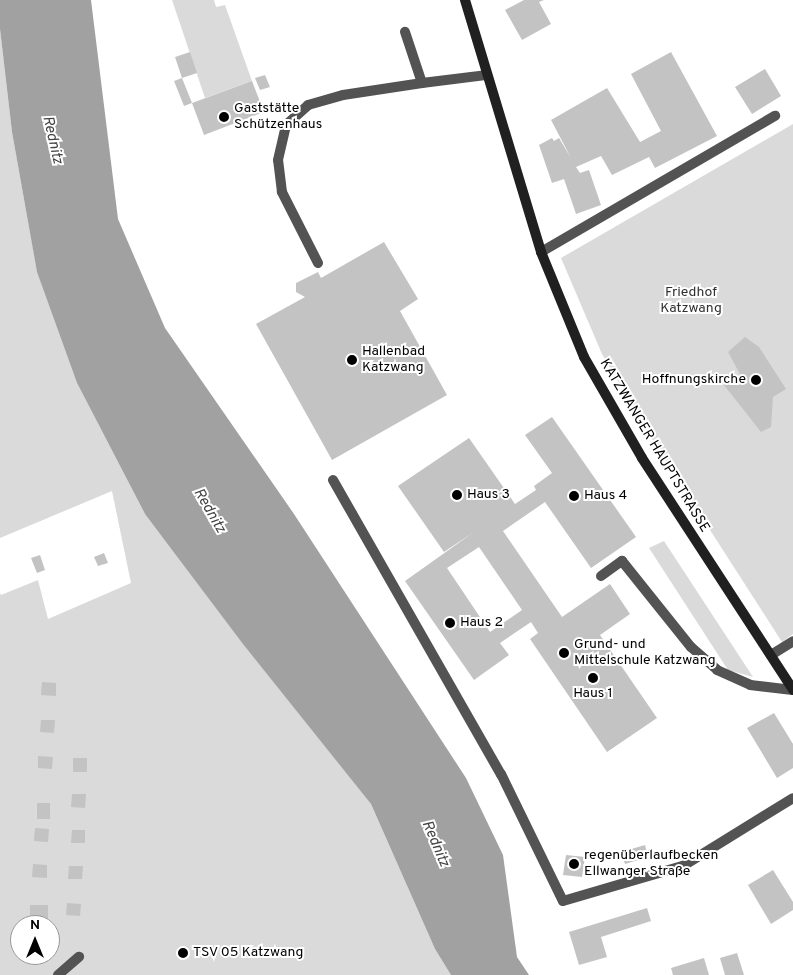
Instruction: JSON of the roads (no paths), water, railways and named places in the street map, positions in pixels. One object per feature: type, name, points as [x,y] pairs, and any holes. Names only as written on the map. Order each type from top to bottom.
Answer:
[{"type":"main road","name":"KATZWANGER HAUPTSTRASSE","points":[[464,0],[541,252],[563,311],[601,389],[642,458],[793,690]]},
{"type":"street","points":[[405,32],[422,83]]},
{"type":"street","points":[[318,263],[282,192],[278,160],[286,125],[308,105],[344,95],[486,74]]},
{"type":"street","points":[[541,252],[775,116]]},
{"type":"street","points":[[333,480],[501,774],[563,901],[683,866],[793,798]]},
{"type":"street","name":"KATZWANGER HAUPTSTRASSE","points":[[601,576],[622,561],[691,647],[716,670],[750,685],[793,690]]},
{"type":"street","points":[[771,655],[793,641]]},
{"type":"street","points":[[58,975],[79,957]]},
{"type":"water","name":"Rednitz","points":[[0,0],[91,0],[118,219],[165,328],[294,514],[466,778],[503,855],[517,957],[529,975],[451,975],[435,949],[371,804],[243,644],[145,514],[77,383],[37,272],[12,132],[0,29]]},
{"type":"place","name":"Gaststätte Schützenhaus","points":[[224,117]]},
{"type":"place","name":"Hallenbad Katzwang","points":[[352,360]]},
{"type":"place","name":"Hoffnungskirche","points":[[756,380]]},
{"type":"place","name":"Haus 3","points":[[457,495]]},
{"type":"place","name":"Haus 4","points":[[574,496]]},
{"type":"place","name":"Haus 2","points":[[450,623]]},
{"type":"place","name":"Grund- und Mittelschule Katzwang","points":[[564,653]]},
{"type":"place","name":"Haus 1","points":[[593,678]]},
{"type":"place","name":"regenüberlaufbecken Ellwanger Straße","points":[[574,864]]},
{"type":"place","name":"TSV 05 Katzwang","points":[[183,953]]},
{"type":"park label","name":"Friedhof Katzwang","points":[[691,302]]}]
